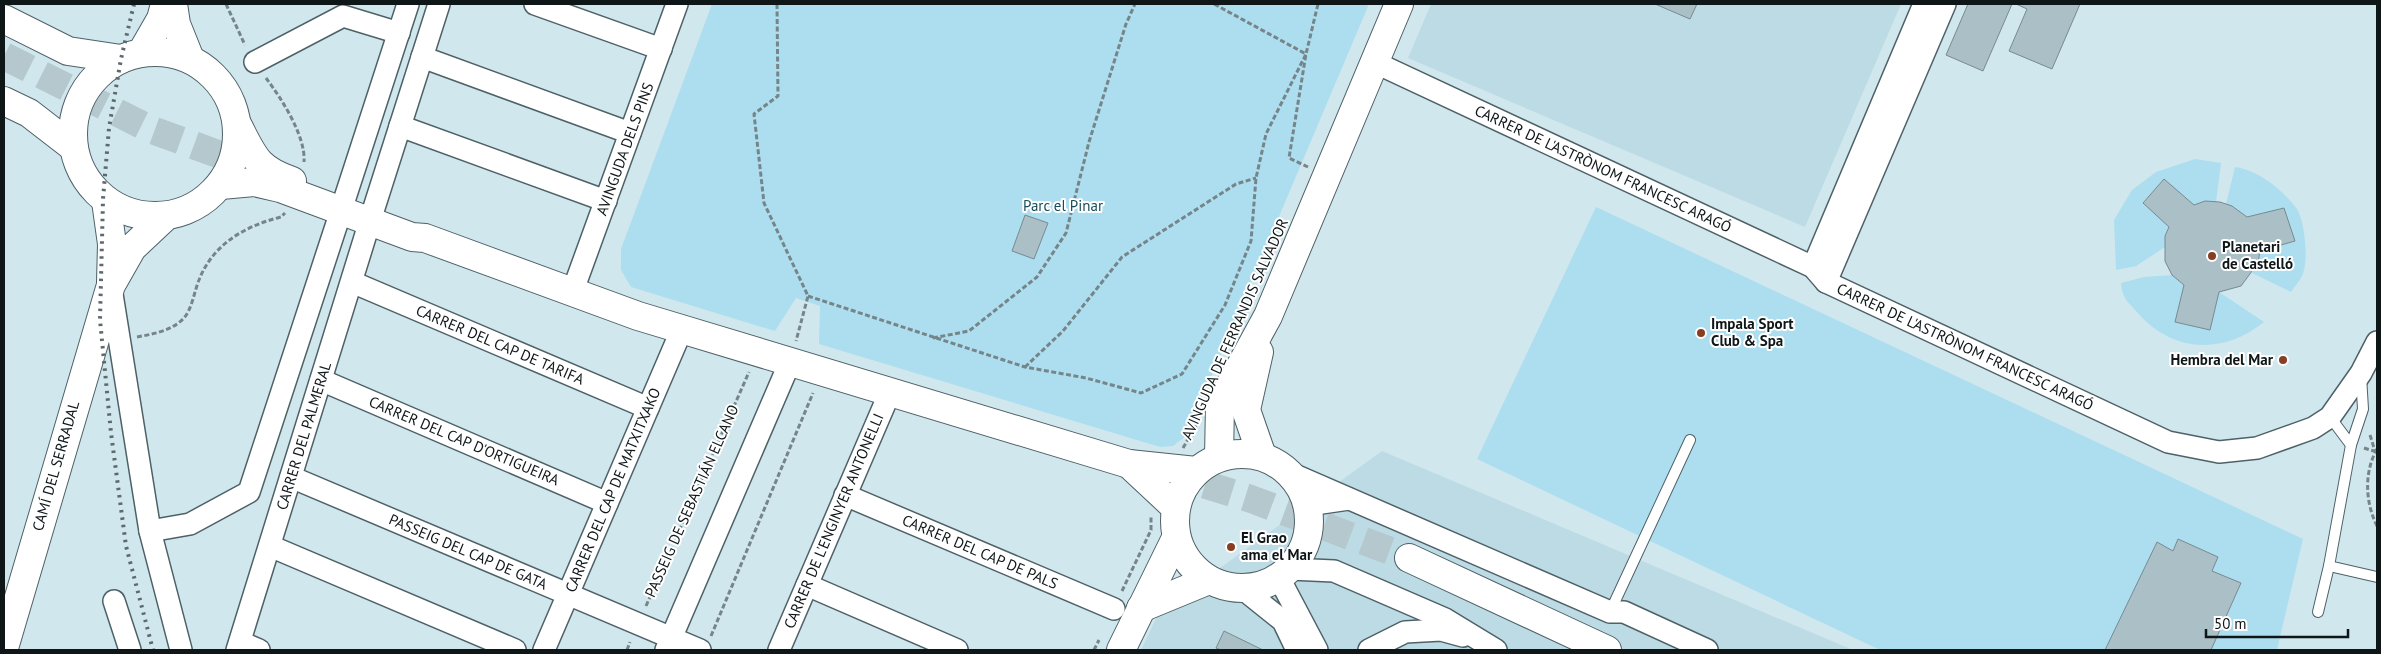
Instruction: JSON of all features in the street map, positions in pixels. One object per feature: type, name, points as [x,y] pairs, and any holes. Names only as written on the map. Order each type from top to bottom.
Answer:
[{"type":"main road","points":[[165,4],[161,19],[131,56],[92,80],[75,111],[73,147],[87,181],[106,201],[135,214],[166,216],[196,206],[221,186],[235,157],[238,126]]},
{"type":"main road","points":[[173,4],[176,24],[190,59]]},
{"type":"main road","name":"AVINGUDA DE FERRANDIS SALVADOR","points":[[1262,456],[1246,410],[1268,316],[1311,168],[1374,62],[1399,4]]},
{"type":"main road","points":[[4,19],[68,51],[131,56],[167,52],[190,59],[223,86],[238,126],[254,159],[266,170],[343,206]]},
{"type":"main road","points":[[4,101],[29,113],[73,147]]},
{"type":"main road","points":[[221,186],[254,182],[416,227],[425,238],[572,294],[822,372],[1129,464],[1188,462],[1240,453],[1262,456],[1290,473],[1308,505],[1308,539],[1284,574],[1262,586],[1243,589],[1209,580],[1188,563],[1163,508],[1129,464]]},
{"type":"main road","name":"CAMÍ DEL SERRADAL","points":[[106,201],[112,244],[111,285]]},
{"type":"main road","name":"CAMÍ DEL SERRADAL","points":[[4,648],[111,285],[132,248],[166,216]]},
{"type":"main road","name":"AVINGUDA DE FERRANDIS SALVADOR","points":[[1219,457],[1220,404],[1268,316]]},
{"type":"main road","points":[[1163,508],[1183,487],[1188,462]]},
{"type":"main road","points":[[1121,650],[1176,538]]},
{"type":"main road","points":[[1564,650],[1406,566],[1607,650]]},
{"type":"main road","points":[[1141,608],[1209,580]]},
{"type":"street","points":[[150,531],[190,524],[250,492],[408,4]]},
{"type":"street","name":"CARRER DEL PALMERAL","points":[[238,646],[439,4]]},
{"type":"street","points":[[535,4],[661,50]]},
{"type":"street","name":"AVINGUDA DELS PINS","points":[[572,294],[677,4]]},
{"type":"street","points":[[1820,275],[1924,4]]},
{"type":"street","points":[[1820,275],[1944,4]]},
{"type":"street","points":[[255,62],[343,16],[399,33]]},
{"type":"street","points":[[422,57],[630,133]]},
{"type":"street","name":"CARRER DE L'ASTRÒNOM FRANCESC ARAGÓ","points":[[1374,62],[2168,442],[2218,452],[2257,448],[2313,428],[2330,418],[2361,373],[2377,342]]},
{"type":"street","points":[[384,81],[411,91]]},
{"type":"street","points":[[400,126],[606,201]]},
{"type":"street","name":"CARRER DEL CAP DE TARIFA","points":[[352,282],[648,408]]},
{"type":"street","points":[[111,285],[121,339],[135,448],[150,531],[180,650]]},
{"type":"street","points":[[305,321],[336,332]]},
{"type":"street","name":"CARRER DEL CAP DE MATXITXAKO","points":[[544,650],[682,329]]},
{"type":"street","points":[[668,644],[790,362]]},
{"type":"street","name":"CARRER DEL CAP D'ORTIGUEIRA","points":[[321,380],[607,503]]},
{"type":"street","name":"CARRER DE L'ENGINYER ANTONELLI","points":[[779,650],[890,392]]},
{"type":"street","points":[[274,418],[306,429]]},
{"type":"street","points":[[1290,473],[1610,612],[1624,612],[1707,650]]},
{"type":"street","name":"PASSEIG DEL CAP DE GATA","points":[[291,476],[638,624],[668,644],[704,646]]},
{"type":"street","name":"CARRER DEL CAP DE PALS","points":[[845,495],[1114,609]]},
{"type":"street","points":[[1308,505],[1349,499]]},
{"type":"street","points":[[270,546],[515,650]]},
{"type":"street","points":[[1317,650],[1284,574],[1334,571],[1445,618],[1487,645]]},
{"type":"street","points":[[807,585],[957,650]]},
{"type":"street","points":[[1243,589],[1283,621],[1297,650]]},
{"type":"street","points":[[114,601],[130,650]]},
{"type":"street","points":[[1369,650],[1405,632],[1441,630],[1487,645]]},
{"type":"street","points":[[238,646],[259,650]]},
{"type":"lane","points":[[2318,612],[2329,566],[2351,445],[2362,409],[2361,373]]},
{"type":"lane","points":[[2330,418],[2351,445]]},
{"type":"lane","points":[[1610,612],[1690,440]]},
{"type":"lane","points":[[2329,566],[2377,577]]},
{"type":"path","points":[[777,4],[778,96],[754,114],[764,203],[808,296],[790,362]]},
{"type":"path","points":[[932,338],[969,331],[1037,277],[1066,234],[1089,142],[1126,24],[1135,4]]},
{"type":"path","points":[[1214,4],[1306,54]]},
{"type":"path","points":[[1311,168],[1289,158],[1306,54],[1318,4]]},
{"type":"path","points":[[808,296],[1025,367],[1086,378],[1141,394],[1182,374],[1225,305],[1251,241],[1256,178],[1266,134],[1306,54]]},
{"type":"path","points":[[1025,367],[1063,331],[1122,257],[1236,184],[1256,178]]},
{"type":"path","name":"PASSEIG DE SEBASTIÁN ELCANO","points":[[627,650],[758,352]]},
{"type":"path","points":[[704,646],[822,372]]},
{"type":"path","name":"AVINGUDA DE FERRANDIS SALVADOR","points":[[1188,462],[1199,418]]},
{"type":"path","points":[[2377,451],[2368,475],[2369,510],[2377,526]]},
{"type":"path","points":[[1094,650],[1163,508]]},
{"type":"shaded area","points":[[1431,4],[1901,4],[1805,227],[1408,58]]},
{"type":"shaded area","points":[[1382,451],[1853,650],[1141,650],[1159,612]]},
{"type":"green space","name":"Parc el Pinar","points":[[712,4],[1369,4],[1186,436],[1173,446],[1160,447],[819,344],[820,306],[796,298],[775,331],[631,287],[621,270],[621,249]]},
{"type":"green space","points":[[2195,159],[2221,163],[2216,202],[2194,205],[2164,179],[2143,202],[2169,227],[2165,236],[2165,247],[2136,266],[2116,270],[2114,220],[2132,190],[2156,172]]},
{"type":"green space","points":[[2235,167],[2252,172],[2269,182],[2291,202],[2300,215],[2306,252],[2304,270],[2291,292],[2252,273],[2258,263],[2260,251],[2294,241],[2284,209],[2247,217],[2226,204]]},
{"type":"green space","name":"Impala Sport Club & Spa","points":[[1596,207],[2303,539],[2277,650],[1880,650],[1477,459]]},
{"type":"green space","points":[[2172,275],[2184,285],[2175,322],[2210,330],[2219,292],[2264,322],[2248,333],[2232,340],[2215,344],[2198,345],[2166,336],[2151,326],[2128,302],[2124,296],[2121,283],[2144,277]]},
{"type":"building","points":[[1655,4],[1697,4],[1690,19]]},
{"type":"building","points":[[1968,4],[2012,4],[1983,71],[1946,55]]},
{"type":"building","points":[[2016,4],[2080,4],[2052,69],[2009,51],[2027,9]]},
{"type":"building","name":"Planetari de Castelló","points":[[2164,179],[2194,205],[2205,201],[2220,202],[2232,206],[2247,217],[2284,208],[2295,241],[2260,251],[2258,263],[2241,286],[2219,292],[2210,330],[2175,322],[2184,285],[2172,275],[2165,261],[2165,236],[2169,227],[2143,203]]},
{"type":"building","points":[[1025,215],[1048,223],[1034,259],[1012,251]]},
{"type":"building","points":[[2178,539],[2218,557],[2212,571],[2241,583],[2211,650],[2105,650],[2157,542],[2173,551]]},
{"type":"building","points":[[1224,631],[1263,650],[1221,650],[1216,648]]},
{"type":"tunnel","points":[[4,56],[152,130],[278,176]]},
{"type":"tunnel","points":[[1165,472],[1251,499],[1409,558]]},
{"type":"railway","points":[[134,4],[121,59],[109,128],[103,199],[100,320],[111,433],[126,546],[153,650]]},
{"type":"place","name":"Planetari de Castelló","points":[[2212,256]]},
{"type":"place","name":"Impala Sport Club & Spa","points":[[1701,333]]},
{"type":"place","name":"Hembra del Mar","points":[[2283,360]]},
{"type":"place","name":"El Grao ama el Mar","points":[[1231,547]]}]
